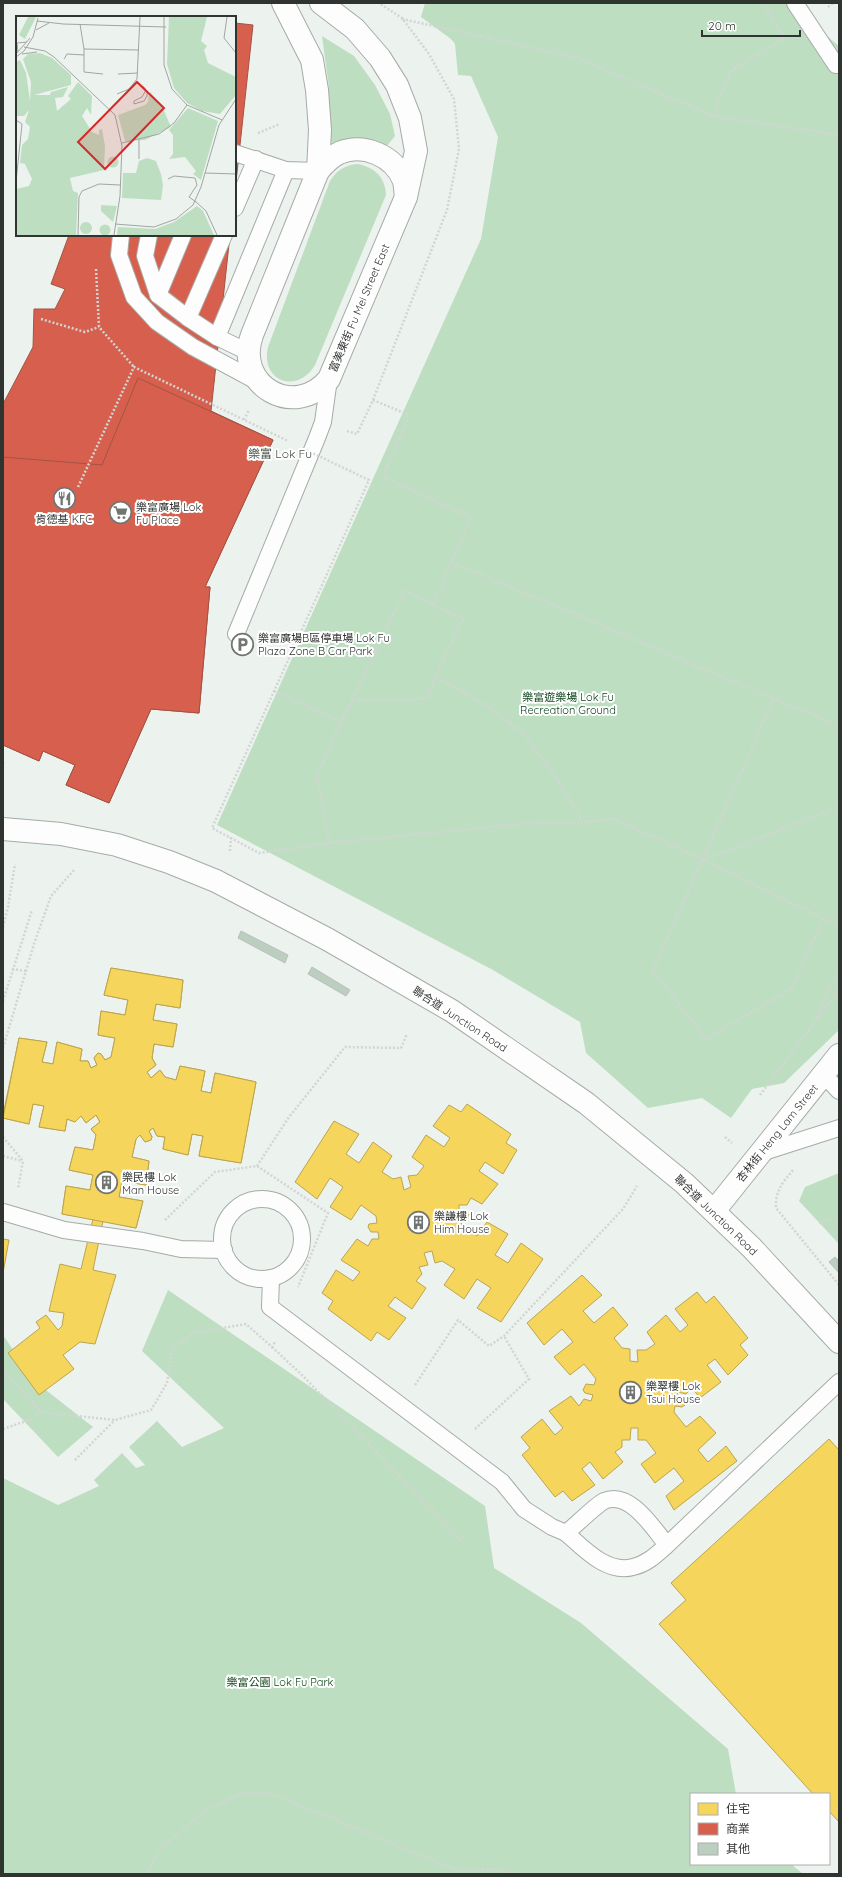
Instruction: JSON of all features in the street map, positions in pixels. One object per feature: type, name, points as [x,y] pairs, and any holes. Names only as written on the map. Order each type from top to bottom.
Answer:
[{"type":"street","name":"富美東街 Fu Mei Street East","points":[[282,3],[312,60],[317,90],[320,130],[318,171],[252,335],[248,352],[251,368],[260,383],[271,392],[284,397],[298,397],[314,392],[323,386],[329,379],[406,197],[416,151],[410,118],[397,85],[380,58],[355,29],[321,3]]},
{"type":"street","name":"富美東街 Fu Mei Street East","points":[[318,171],[327,161],[339,153],[351,150],[375,152],[386,158],[395,166],[403,180],[406,197]]},
{"type":"street","name":"聯合道 Junction Road","points":[[3,829],[61,834],[116,845],[169,862],[216,881],[327,939],[452,1011],[586,1103],[684,1183],[752,1248],[839,1342]]},
{"type":"street","name":"杏林街 Heng Lam Street","points":[[714,1211],[839,1055]]},
{"type":"lane","points":[[794,3],[836,65],[839,65]]},
{"type":"lane","points":[[236,153],[286,170],[318,171]]},
{"type":"lane","points":[[236,206],[256,159]]},
{"type":"lane","points":[[217,337],[286,170]]},
{"type":"lane","points":[[121,236],[118,255],[134,297],[157,322],[193,347],[260,383]]},
{"type":"lane","points":[[149,236],[145,256],[158,295],[188,318],[217,337],[248,352]]},
{"type":"lane","points":[[158,295],[183,236]]},
{"type":"lane","points":[[188,318],[224,236]]},
{"type":"lane","points":[[236,634],[317,438],[322,422],[329,379]]},
{"type":"lane","points":[[824,1075],[839,1091]]},
{"type":"lane","points":[[761,1153],[839,1128]]},
{"type":"lane","points":[[258,1200],[271,1200],[284,1205],[294,1214],[300,1226],[302,1239],[300,1252],[293,1264],[283,1273],[270,1278],[259,1279],[247,1276],[237,1270],[229,1261],[224,1250],[223,1236],[226,1223],[233,1212],[245,1204],[258,1200]]},
{"type":"lane","points":[[8,1214],[64,1230],[143,1241],[181,1249],[224,1250]]},
{"type":"lane","points":[[270,1278],[270,1307],[502,1482],[524,1509],[552,1527],[566,1532],[590,1554],[616,1568],[635,1567],[651,1559],[839,1382]]},
{"type":"lane","points":[[566,1532],[604,1501],[622,1499],[632,1504],[667,1545]]},
{"type":"path","points":[[379,3],[402,18],[578,58],[713,116],[839,135]]},
{"type":"path","points":[[713,116],[730,72],[784,39],[763,3]]},
{"type":"path","points":[[96,262],[95,276],[99,327],[134,367],[292,444]]},
{"type":"path","points":[[41,319],[85,332],[99,327]]},
{"type":"path","points":[[78,487],[134,367]]},
{"type":"path","points":[[373,400],[409,415],[383,477],[471,517],[432,605]]},
{"type":"path","points":[[299,447],[369,480],[212,828],[258,853],[328,843],[520,824],[582,822],[614,818],[839,926]]},
{"type":"path","points":[[451,562],[839,726]]},
{"type":"path","points":[[328,843],[317,777],[341,722],[405,591],[463,619],[435,677],[428,698],[391,701],[352,700]]},
{"type":"path","points":[[435,677],[486,705],[523,733],[559,782],[582,822]]},
{"type":"path","points":[[274,691],[341,722]]},
{"type":"path","points":[[774,698],[704,860],[653,971],[706,1039],[791,989],[823,919]]},
{"type":"path","points":[[704,860],[839,807]]},
{"type":"path","points":[[230,851],[231,837]]},
{"type":"path","points":[[3,927],[15,864]]},
{"type":"path","points":[[3,1048],[26,971],[51,896],[74,870]]},
{"type":"path","points":[[3,1000],[32,910]]},
{"type":"path","points":[[12,969],[26,971]]},
{"type":"path","points":[[814,1023],[839,970]]},
{"type":"path","points":[[760,1095],[839,990]]},
{"type":"path","points":[[257,1166],[289,1117],[345,1047],[401,1048],[407,1034]]},
{"type":"path","points":[[3,1137],[23,1161]]},
{"type":"path","points":[[3,1156],[23,1161]]},
{"type":"path","points":[[8,1214],[23,1161]]},
{"type":"path","points":[[143,1241],[215,1172],[257,1166],[328,1213],[294,1296],[287,1320],[272,1347]]},
{"type":"path","points":[[413,1388],[458,1320],[489,1346],[504,1336],[623,1209],[637,1186]]},
{"type":"path","points":[[781,1186],[775,1198],[776,1208],[839,1285]]},
{"type":"path","points":[[819,1223],[839,1218]]},
{"type":"path","points":[[3,1370],[41,1412],[115,1420],[151,1410],[167,1383],[172,1350],[193,1332],[246,1324],[302,1375],[462,1541]]},
{"type":"path","points":[[468,1426],[474,1430],[529,1379],[504,1336]]},
{"type":"path","points":[[3,1430],[32,1419],[41,1412]]},
{"type":"path","points":[[75,1460],[115,1420]]},
{"type":"path","points":[[146,1874],[161,1848],[203,1812],[240,1794],[270,1793],[459,1871],[490,1869],[521,1874]]},
{"type":"green space","name":"樂富遊樂場 Lok Fu Recreation Ground","points":[[425,3],[787,3],[839,46],[839,1030],[784,1083],[752,1089],[731,1118],[702,1098],[648,1108],[586,1053],[580,1022],[493,970],[217,825],[481,239],[498,137],[471,76],[458,75],[455,44],[451,39],[421,17]]},
{"type":"green space","points":[[322,36],[354,56],[375,85],[390,114],[395,136],[386,147],[360,139],[327,143],[329,87]]},
{"type":"green space","points":[[358,164],[369,168],[378,174],[384,183],[386,195],[315,365],[299,380],[282,380],[275,376],[269,368],[267,359],[268,347],[330,181],[342,169]]},
{"type":"green space","points":[[839,1173],[839,1244],[799,1201],[805,1187]]},
{"type":"green space","name":"樂富公園 Lok Fu Park","points":[[168,1290],[485,1506],[494,1568],[581,1623],[728,1749],[736,1793],[690,1793],[690,1865],[792,1865],[803,1874],[3,1874],[3,1478],[58,1505],[99,1486],[94,1480],[122,1453],[136,1468],[145,1465],[129,1447],[157,1421],[182,1447],[224,1428],[142,1351]]},
{"type":"green space","points":[[3,1335],[18,1357],[42,1387],[93,1427],[58,1457],[3,1399]]},
{"type":"building: 住宅","name":"樂民樓 Lok Man House","points":[[111,968],[183,980],[180,1008],[156,1004],[153,1020],[177,1024],[173,1047],[154,1044],[152,1058],[156,1065],[147,1072],[151,1078],[160,1070],[165,1077],[176,1080],[180,1066],[205,1071],[201,1091],[211,1093],[215,1073],[256,1082],[241,1163],[199,1156],[203,1136],[192,1134],[188,1155],[163,1149],[165,1137],[157,1136],[153,1128],[149,1131],[152,1137],[151,1140],[145,1142],[140,1135],[136,1139],[132,1157],[149,1161],[146,1185],[122,1181],[119,1197],[143,1201],[136,1228],[103,1221],[93,1270],[116,1275],[95,1344],[80,1342],[63,1355],[74,1369],[39,1395],[8,1353],[40,1328],[36,1322],[46,1315],[58,1330],[62,1326],[64,1313],[49,1311],[60,1264],[81,1269],[93,1219],[62,1214],[66,1186],[90,1190],[93,1175],[69,1170],[75,1147],[93,1150],[96,1135],[91,1129],[100,1122],[96,1115],[86,1123],[81,1116],[75,1122],[67,1119],[65,1131],[39,1127],[44,1106],[33,1104],[29,1124],[3,1118],[3,1115],[19,1038],[47,1042],[42,1062],[53,1064],[57,1042],[82,1049],[80,1061],[88,1061],[91,1068],[97,1065],[94,1058],[98,1053],[101,1054],[105,1060],[111,1057],[115,1038],[98,1035],[101,1011],[125,1015],[128,1000],[104,995]]},
{"type":"building: 住宅","name":"樂民樓 Lok Man House","points":[[111,968],[183,980],[180,1008],[156,1004],[153,1020],[177,1024],[173,1047],[154,1044],[152,1058],[156,1065],[147,1072],[151,1078],[160,1070],[165,1077],[176,1080],[180,1066],[205,1071],[201,1091],[211,1093],[215,1073],[256,1082],[241,1163],[199,1156],[203,1136],[192,1134],[188,1155],[163,1149],[165,1137],[157,1136],[153,1128],[149,1131],[152,1137],[151,1140],[145,1142],[140,1135],[136,1139],[132,1157],[149,1161],[146,1185],[122,1181],[119,1197],[143,1201],[136,1228],[62,1214],[66,1186],[90,1190],[93,1175],[69,1170],[75,1147],[93,1150],[96,1135],[91,1129],[100,1122],[96,1115],[86,1123],[81,1116],[75,1122],[67,1119],[65,1131],[39,1127],[44,1106],[33,1104],[29,1124],[3,1118],[19,1038],[47,1042],[42,1062],[53,1064],[57,1042],[82,1049],[80,1061],[88,1061],[91,1068],[97,1065],[94,1058],[98,1053],[101,1054],[105,1060],[111,1057],[115,1038],[98,1035],[101,1011],[125,1015],[128,1000],[104,995]]},
{"type":"building: 住宅","name":"樂謙樓 Lok Him House","points":[[467,1104],[511,1134],[506,1143],[517,1150],[503,1174],[485,1162],[479,1171],[498,1184],[482,1204],[471,1198],[467,1205],[459,1205],[459,1210],[466,1210],[469,1216],[468,1219],[460,1220],[462,1225],[477,1236],[487,1222],[508,1234],[495,1255],[508,1263],[521,1243],[543,1259],[501,1322],[477,1308],[491,1288],[477,1279],[464,1299],[444,1285],[455,1269],[442,1261],[435,1263],[432,1251],[424,1253],[428,1265],[419,1267],[422,1274],[416,1281],[426,1288],[412,1309],[395,1297],[388,1306],[406,1318],[389,1340],[377,1332],[371,1341],[328,1309],[333,1301],[322,1293],[336,1270],[353,1281],[360,1272],[341,1260],[357,1239],[368,1246],[372,1239],[379,1239],[378,1232],[371,1232],[368,1227],[369,1224],[377,1223],[376,1216],[361,1205],[351,1220],[330,1207],[343,1187],[330,1178],[317,1199],[295,1182],[334,1121],[359,1134],[346,1154],[359,1163],[373,1142],[392,1156],[382,1172],[393,1179],[401,1177],[404,1190],[411,1187],[408,1176],[417,1175],[424,1166],[412,1157],[426,1135],[444,1147],[450,1138],[433,1126],[449,1105],[461,1112]]},
{"type":"building: 住宅","points":[[3,1239],[9,1240],[3,1273]]},
{"type":"building: 住宅","name":"樂翠樓 Lok Tsui House","points":[[582,1275],[602,1295],[583,1311],[594,1323],[613,1307],[628,1325],[614,1338],[622,1348],[630,1349],[630,1361],[638,1362],[637,1350],[646,1350],[655,1344],[647,1332],[666,1315],[680,1332],[688,1325],[675,1309],[697,1292],[706,1303],[714,1296],[748,1338],[740,1345],[748,1355],[728,1375],[715,1359],[707,1365],[721,1382],[700,1398],[692,1388],[686,1394],[678,1392],[676,1397],[683,1399],[685,1405],[682,1407],[675,1406],[674,1412],[686,1427],[700,1416],[716,1433],[698,1450],[708,1462],[726,1446],[737,1461],[674,1510],[666,1496],[684,1481],[674,1468],[655,1483],[641,1464],[656,1453],[646,1440],[638,1440],[638,1428],[631,1428],[630,1440],[622,1440],[622,1447],[615,1452],[623,1462],[603,1479],[590,1462],[582,1469],[595,1485],[572,1501],[563,1491],[555,1497],[522,1455],[530,1448],[521,1437],[542,1419],[555,1435],[563,1428],[549,1411],[571,1396],[579,1406],[584,1399],[591,1401],[593,1395],[585,1393],[583,1390],[586,1384],[594,1385],[596,1379],[584,1364],[570,1375],[554,1357],[573,1342],[562,1329],[544,1345],[527,1323]]},
{"type":"building: 住宅","points":[[829,1439],[839,1450],[839,1822],[830,1812],[830,1793],[812,1793],[659,1624],[686,1600],[671,1583]]},
{"type":"building: 商業","points":[[236,23],[253,25],[236,182]]},
{"type":"building: 商業","name":"樂富廣場 Lok Fu Place","points":[[69,236],[230,236],[211,411],[273,440],[205,587],[210,587],[199,713],[151,709],[109,803],[66,785],[75,765],[43,751],[39,761],[3,745],[3,404],[33,347],[34,309],[55,309],[65,289],[51,284]]},
{"type":"building: 商業","name":"樂富廣場 Lok Fu Place","points":[[138,378],[273,440],[205,587],[210,587],[199,713],[151,709],[109,803],[66,785],[75,765],[43,751],[39,761],[3,745],[3,457],[102,465]]},
{"type":"building: 其他","points":[[241,931],[288,955],[285,963],[238,938]]},
{"type":"building: 其他","points":[[312,967],[350,990],[346,996],[308,974]]},
{"type":"building: 其他","points":[[835,1257],[839,1261],[839,1273],[829,1262]]},
{"type":"place","name":"肯德基 KFC","points":[[64,499]]},
{"type":"place","name":"樂富廣場 Lok Fu Place","points":[[121,513]]},
{"type":"place","name":"樂富廣場B區停車場 Lok Fu Plaza Zone B Car Park","points":[[243,644]]},
{"type":"place","name":"樂民樓 Lok Man House","points":[[106,1183]]},
{"type":"place","name":"樂謙樓 Lok Him House","points":[[419,1222]]},
{"type":"place","name":"樂翠樓 Lok Tsui House","points":[[631,1392]]},
{"type":"district","name":"樂富 Lok Fu","points":[[280,453]]}]
